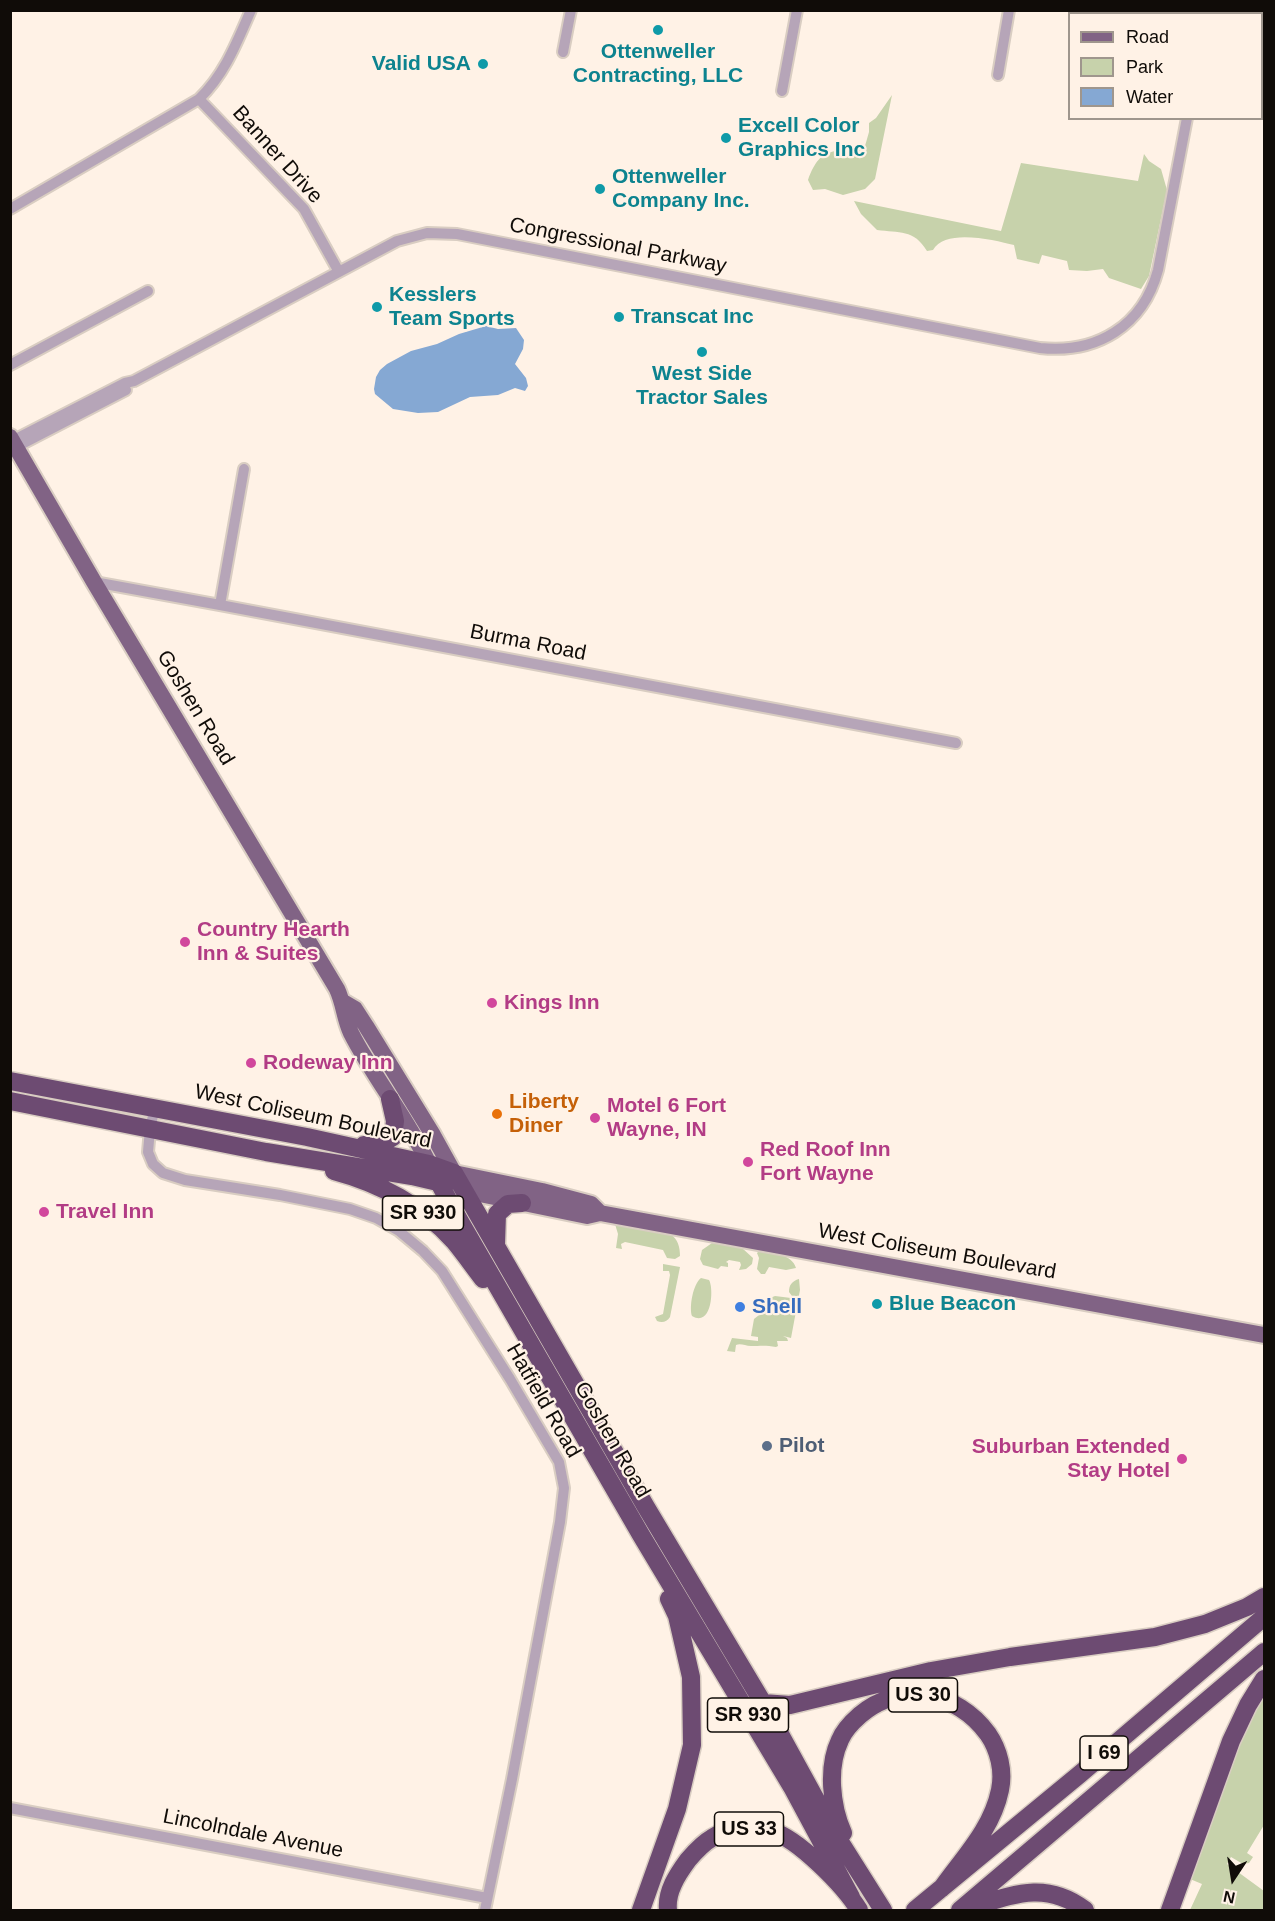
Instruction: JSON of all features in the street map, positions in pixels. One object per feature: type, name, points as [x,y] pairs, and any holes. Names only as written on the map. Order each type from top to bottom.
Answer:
[{"type":"highway","name":"West Coliseum Boulevard","points":[[10,1081],[344,1145],[429,1164],[454,1173]]},
{"type":"highway","points":[[344,1145],[382,1144],[393,1137],[395,1121],[390,1099]]},
{"type":"highway","name":"West Coliseum Boulevard","points":[[10,1101],[266,1152],[438,1181],[465,1191]]},
{"type":"highway","name":"SR 930","points":[[266,1152],[339,1173],[384,1190],[415,1206],[454,1241],[531,1343]]},
{"type":"highway","name":"Goshen Road","points":[[429,1164],[641,1535],[792,1787],[855,1904]]},
{"type":"highway","name":"SR 930","points":[[454,1173],[646,1507],[764,1703],[832,1829],[869,1887]]},
{"type":"highway","points":[[496,1247],[497,1214],[508,1204],[522,1203]]},
{"type":"highway","points":[[641,1535],[677,1616],[691,1677],[692,1745],[677,1809],[641,1911]]},
{"type":"highway","points":[[764,1703],[790,1705],[931,1671],[1010,1657],[1155,1637],[1205,1624],[1264,1597]]},
{"type":"highway","name":"I 69","points":[[915,1911],[1264,1617]]},
{"type":"highway","name":"I 69","points":[[961,1911],[1264,1652]]},
{"type":"highway","points":[[1170,1911],[1231,1741],[1248,1705],[1264,1679]]},
{"type":"highway","name":"US 30","points":[[883,1911],[839,1824],[831,1784],[833,1756],[840,1737],[872,1705],[893,1696],[915,1694],[939,1697],[962,1708],[980,1723],[995,1744],[1001,1770],[1000,1789],[993,1812],[983,1833],[942,1888]]},
{"type":"highway","name":"US 33","points":[[668,1911],[667,1903],[676,1876],[693,1854],[712,1837],[749,1829],[772,1832],[798,1847],[831,1874],[855,1904]]},
{"type":"highway","points":[[961,1911],[1011,1895],[1035,1892],[1056,1894],[1085,1911]]},
{"type":"main road","name":"Goshen Road","points":[[13,442],[94,582],[327,971],[343,1002],[344,1014],[352,1033],[429,1164]]},
{"type":"main road","name":"Goshen Road","points":[[343,1002],[355,1009],[454,1173]]},
{"type":"main road","name":"West Coliseum Boulevard","points":[[454,1173],[542,1191],[591,1204],[600,1213]]},
{"type":"main road","name":"West Coliseum Boulevard","points":[[465,1191],[587,1216],[600,1213],[1264,1335]]},
{"type":"street","points":[[10,209],[199,99],[212,87],[224,68],[251,10]]},
{"type":"street","points":[[563,52],[571,10]]},
{"type":"street","points":[[782,92],[796,10]]},
{"type":"street","points":[[998,75],[1009,10]]},
{"type":"street","name":"Banner Drive","points":[[199,99],[304,209],[339,272]]},
{"type":"street","name":"Congressional Parkway","points":[[13,442],[125,382],[134,381],[397,241],[427,234],[447,233],[1040,348],[1067,349],[1086,346],[1108,337],[1130,321],[1142,306],[1155,278],[1187,120]]},
{"type":"street","points":[[10,365],[148,291]]},
{"type":"street","points":[[220,604],[244,470]]},
{"type":"street","name":"Burma Road","points":[[94,582],[956,743]]},
{"type":"street","name":"Hatfield Road","points":[[155,1107],[148,1147],[150,1159],[157,1169],[170,1176],[350,1209],[376,1218],[408,1238],[423,1251],[442,1272],[559,1462],[564,1488],[561,1522],[485,1911]]},
{"type":"street","name":"Lincolndale Avenue","points":[[10,1808],[488,1898]]},
{"type":"green space","points":[[892,95],[875,179],[865,189],[843,195],[825,189],[813,190],[808,180],[819,160],[830,152],[865,146],[869,123],[876,118]]},
{"type":"green space","points":[[1144,154],[1149,161],[1161,169],[1167,190],[1149,276],[1141,289],[1109,278],[1103,269],[1069,270],[1067,261],[1042,255],[1039,264],[1017,259],[1014,245],[995,241],[959,237],[948,239],[939,243],[933,250],[927,251],[911,235],[877,230],[861,214],[854,201],[1001,231],[1021,163],[1138,181]]},
{"type":"green space","points":[[615,1224],[670,1234],[678,1243],[680,1256],[675,1259],[667,1258],[663,1250],[625,1242],[621,1244],[622,1249],[616,1248],[618,1234]]},
{"type":"green space","points":[[712,1243],[742,1248],[753,1258],[752,1264],[746,1269],[739,1270],[740,1262],[729,1260],[726,1262],[728,1267],[721,1266],[718,1269],[703,1265],[700,1259],[702,1250]]},
{"type":"green space","points":[[759,1251],[786,1257],[794,1263],[796,1268],[786,1270],[769,1267],[765,1274],[761,1274],[757,1269]]},
{"type":"green space","points":[[663,1264],[680,1267],[670,1317],[661,1322],[655,1317],[663,1314],[670,1275],[669,1271],[663,1271]]},
{"type":"green space","points":[[701,1278],[709,1280],[711,1284],[711,1298],[710,1306],[704,1317],[699,1318],[692,1316],[691,1307],[694,1290]]},
{"type":"green space","points":[[799,1279],[800,1290],[791,1338],[783,1336],[788,1341],[777,1341],[778,1346],[776,1347],[738,1344],[735,1352],[727,1351],[732,1338],[758,1341],[758,1337],[751,1336],[754,1319],[769,1307],[770,1298],[775,1296],[791,1298],[790,1285]]},
{"type":"green space","points":[[1264,1691],[1264,1825],[1247,1853],[1253,1857],[1249,1863],[1243,1864],[1231,1857],[1227,1864],[1264,1891],[1264,1910],[1190,1910],[1202,1884],[1190,1879],[1237,1747]]},
{"type":"water","points":[[486,326],[498,329],[516,328],[524,340],[523,349],[515,364],[526,378],[528,386],[525,391],[515,388],[498,395],[470,397],[438,412],[418,413],[393,409],[375,394],[376,377],[387,364],[411,351]]},
{"type":"place","name":"Ottenweller Contracting, LLC","points":[[658,30]]},
{"type":"place","name":"Valid USA","points":[[483,64]]},
{"type":"place","name":"Excell Color Graphics Inc","points":[[726,138]]},
{"type":"place","name":"Ottenweller Company Inc.","points":[[600,189]]},
{"type":"place","name":"Kesslers Team Sports","points":[[377,307]]},
{"type":"place","name":"Transcat Inc","points":[[619,317]]},
{"type":"place","name":"West Side Tractor Sales","points":[[702,352]]},
{"type":"place","name":"Country Hearth Inn & Suites","points":[[185,942]]},
{"type":"place","name":"Kings Inn","points":[[492,1003]]},
{"type":"place","name":"Rodeway Inn","points":[[251,1063]]},
{"type":"place","name":"Liberty Diner","points":[[497,1114]]},
{"type":"place","name":"Motel 6 Fort Wayne, IN","points":[[595,1118]]},
{"type":"place","name":"Red Roof Inn Fort Wayne","points":[[748,1162]]},
{"type":"place","name":"Travel Inn","points":[[44,1212]]},
{"type":"place","name":"Blue Beacon","points":[[877,1304]]},
{"type":"place","name":"Shell","points":[[740,1307]]},
{"type":"place","name":"Pilot","points":[[767,1446]]},
{"type":"place","name":"Suburban Extended Stay Hotel","points":[[1182,1459]]}]
